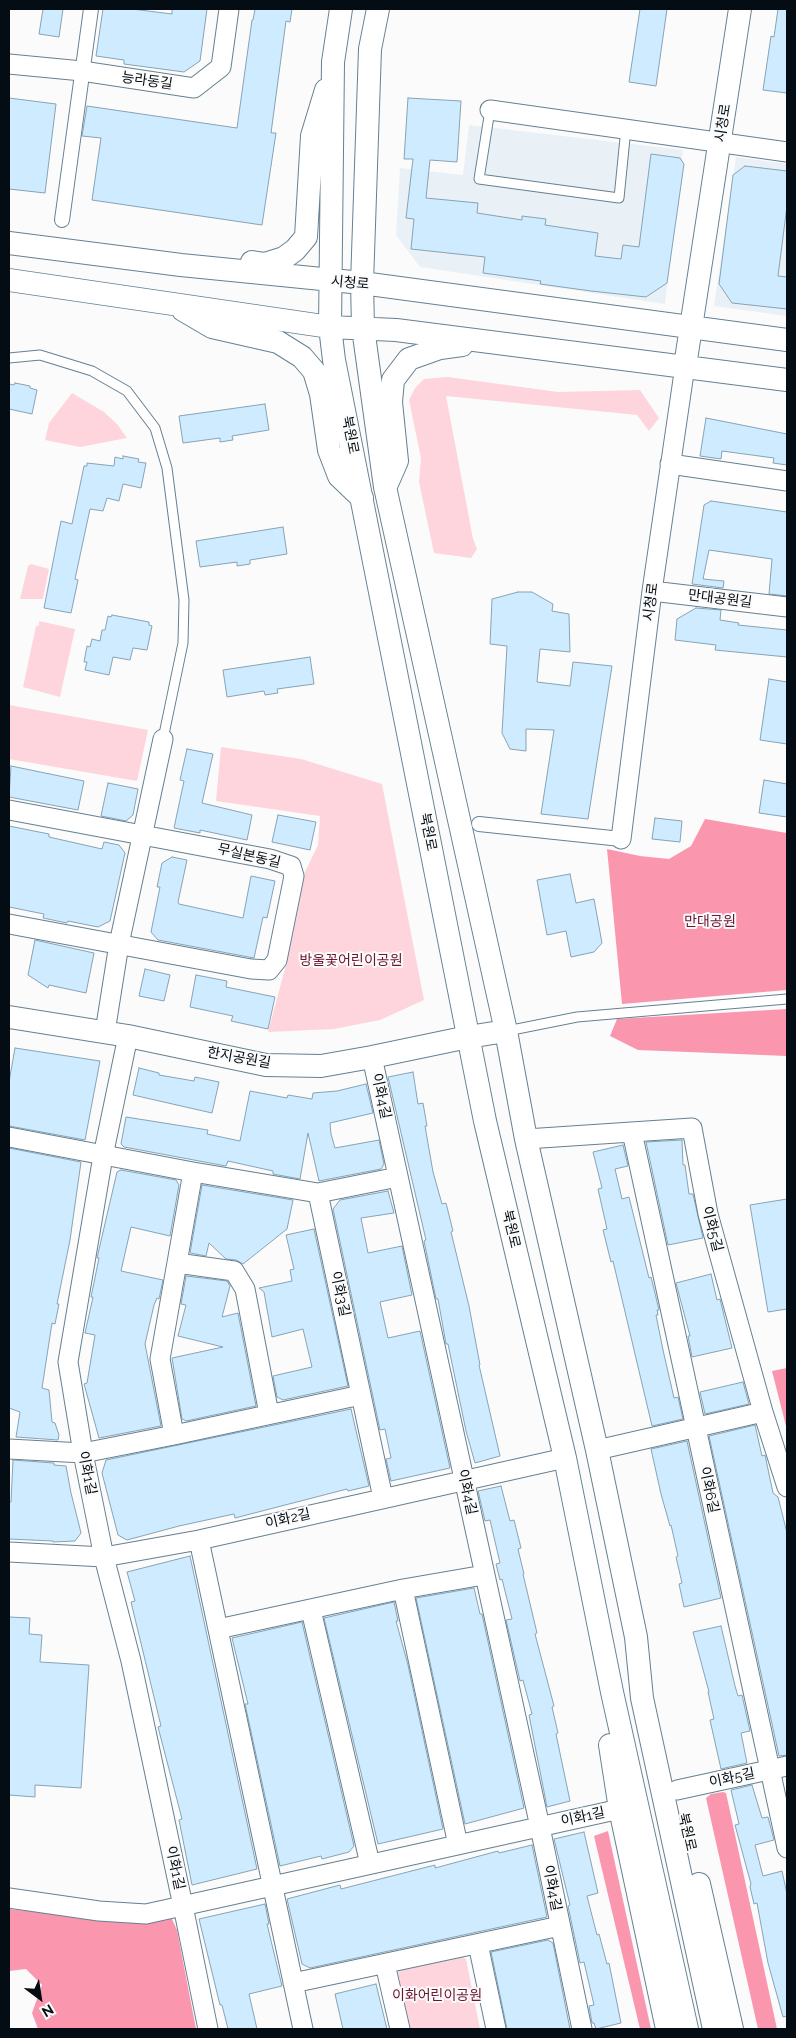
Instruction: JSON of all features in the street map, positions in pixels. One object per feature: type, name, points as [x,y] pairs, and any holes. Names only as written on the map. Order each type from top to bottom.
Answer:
[{"type":"street","points":[[62,220],[90,9]]},
{"type":"street","name":"능라동길","points":[[9,64],[82,71],[194,88],[221,67],[229,9]]},
{"type":"street","name":"북원로","points":[[341,9],[333,62],[330,327],[334,360],[485,1121],[565,1458],[603,1647],[687,2029]]},
{"type":"street","name":"북원로","points":[[378,9],[370,49],[362,283],[363,328],[385,487],[506,1031],[526,1139],[597,1450],[636,1637],[642,1698],[714,2029]]},
{"type":"street","name":"시청로","points":[[691,326],[740,9]]},
{"type":"street","points":[[181,265],[219,258],[266,264],[284,258],[296,250],[306,237],[312,136],[333,62]]},
{"type":"street","points":[[490,110],[787,152]]},
{"type":"street","name":"시청로","points":[[9,244],[181,265],[362,283],[787,340]]},
{"type":"street","points":[[9,280],[330,327],[363,328],[486,341],[787,380]]},
{"type":"street","points":[[174,304],[212,327],[278,342],[302,357],[314,370],[322,394],[329,450],[339,476],[362,498]]},
{"type":"street","points":[[685,366],[691,326]]},
{"type":"street","points":[[385,487],[397,461],[391,402],[393,380],[409,360],[440,348],[486,341]]},
{"type":"street","name":"시청로","points":[[621,839],[652,591],[685,366]]},
{"type":"street","points":[[670,464],[787,481]]},
{"type":"street","name":"만대공원길","points":[[652,591],[787,607]]},
{"type":"street","points":[[104,1032],[119,944],[144,835],[163,738]]},
{"type":"street","name":"무실본동길","points":[[9,810],[270,859],[291,866],[294,876],[276,960],[269,970],[251,969],[9,924]]},
{"type":"street","points":[[479,824],[621,839]]},
{"type":"street","name":"한지공원길","points":[[9,1017],[128,1036],[266,1065],[321,1066],[506,1031]]},
{"type":"street","name":"이화1길","points":[[128,1036],[103,1156],[68,1362],[83,1453],[104,1557],[131,1661],[184,1906],[208,2029]]},
{"type":"street","name":"이화4길","points":[[372,1057],[540,1827],[582,2029]]},
{"type":"street","name":"이화5길","points":[[526,1139],[692,1128],[708,1214],[763,1412],[787,1487]]},
{"type":"street","name":"이화6길","points":[[632,1132],[696,1427],[779,1768],[787,1848]]},
{"type":"street","points":[[9,1138],[318,1193],[398,1177]]},
{"type":"street","points":[[174,1435],[160,1359],[193,1172]]},
{"type":"street","name":"이화3길","points":[[318,1193],[383,1498]]},
{"type":"street","points":[[177,1263],[234,1272],[245,1288],[268,1414]]},
{"type":"street","points":[[9,1449],[83,1453],[361,1395]]},
{"type":"street","points":[[565,1458],[763,1412]]},
{"type":"street","name":"이화2길","points":[[9,1552],[104,1557],[199,1540],[565,1458]]},
{"type":"street","points":[[199,1540],[303,2029]]},
{"type":"street","points":[[218,1629],[484,1575]]},
{"type":"street","points":[[403,1590],[458,1845]]},
{"type":"street","points":[[311,1610],[370,1864]]},
{"type":"street","name":"북원로","points":[[636,1637],[657,1697],[732,2029]]},
{"type":"street","name":"북원로","points":[[603,1647],[604,1704],[620,1809],[667,2029]]},
{"type":"street","name":"이화5길","points":[[677,1790],[779,1768]]},
{"type":"street","name":"이화1길","points":[[9,1898],[99,1911],[146,1914],[620,1809]]},
{"type":"street","name":"이화4길","points":[[293,1983],[560,1926]]},
{"type":"street","points":[[478,1944],[496,2029]]},
{"type":"street","points":[[385,1964],[400,2029]]},
{"type":"lane","points":[[490,110],[479,179],[619,198],[626,128]]},
{"type":"lane","points":[[9,358],[40,354],[92,371],[127,391],[155,428],[167,468],[184,600],[183,643],[163,738]]},
{"type":"lane","points":[[506,1031],[578,1017],[787,999]]},
{"type":"shaded area","points":[[469,125],[683,150],[665,304],[420,267],[396,235],[400,168],[463,175]]},
{"type":"shaded area","points":[[736,157],[787,164],[787,316],[714,306]]},
{"type":"green space","points":[[448,377],[558,392],[640,390],[659,418],[649,431],[637,415],[446,396],[473,539],[477,549],[471,558],[434,553],[419,482],[421,458],[409,400],[415,388],[424,379]]},
{"type":"green space","points":[[72,393],[104,412],[117,424],[127,438],[80,447],[45,440],[49,423]]},
{"type":"green space","points":[[31,564],[49,569],[43,599],[20,599],[28,566]]},
{"type":"green space","points":[[39,621],[75,629],[60,697],[23,687],[36,626],[39,626]]},
{"type":"green space","points":[[9,705],[148,730],[137,781],[9,759]]},
{"type":"green space","name":"방울꽃어린이공원","points":[[221,747],[301,759],[382,784],[424,1000],[380,1020],[334,1029],[268,1032],[286,965],[303,876],[318,845],[320,816],[216,801]]},
{"type":"green space","name":"만대공원","points":[[705,819],[787,833],[787,990],[622,1004],[607,849],[640,856],[669,859],[691,846]]},
{"type":"green space","points":[[787,1009],[787,1056],[638,1050],[610,1036],[617,1019]]},
{"type":"green space","points":[[787,1368],[787,1430],[772,1371]]},
{"type":"green space","points":[[726,1793],[777,2029],[758,2029],[706,1798],[711,1794]]},
{"type":"green space","points":[[608,1831],[651,2029],[640,2029],[594,1836]]},
{"type":"green space","points":[[9,1909],[102,1919],[171,1917],[177,1930],[196,2029],[38,2029],[32,2013],[42,1985],[26,1969],[9,1971]]},
{"type":"green space","name":"이화어린이공원","points":[[462,1956],[466,1959],[480,2029],[410,2029],[398,1973],[401,1968]]},
{"type":"building","points":[[43,9],[63,9],[59,37],[39,34]]},
{"type":"building","points":[[103,9],[132,9],[172,14],[172,9],[207,9],[200,61],[184,72],[124,64],[124,60],[96,56]]},
{"type":"building","points":[[255,9],[292,9],[290,22],[286,21],[271,133],[276,133],[262,225],[92,200],[101,138],[82,136],[87,106],[237,128]]},
{"type":"building","points":[[640,9],[667,9],[656,86],[629,82]]},
{"type":"building","points":[[778,9],[787,9],[787,93],[763,90],[771,36],[774,37]]},
{"type":"building","points":[[9,98],[56,104],[45,193],[9,189]]},
{"type":"building","points":[[408,98],[461,101],[457,162],[430,160],[426,198],[478,203],[477,213],[522,220],[522,216],[546,219],[545,225],[598,233],[595,256],[621,259],[623,245],[639,247],[651,154],[680,158],[684,164],[667,283],[646,297],[591,291],[540,284],[541,281],[483,273],[485,257],[411,249],[414,219],[406,218],[413,159],[404,159]]},
{"type":"building","points":[[745,166],[787,171],[787,206],[778,276],[787,277],[787,309],[732,303],[719,284],[733,175]]},
{"type":"building","points":[[15,383],[30,386],[30,388],[37,390],[32,414],[9,409],[9,384],[14,385]]},
{"type":"building","points":[[265,404],[269,430],[232,436],[233,440],[220,442],[220,438],[183,443],[179,416]]},
{"type":"building","points":[[706,418],[787,434],[787,465],[773,463],[774,458],[722,451],[721,459],[700,456]]},
{"type":"building","points":[[123,456],[139,459],[138,462],[146,463],[141,488],[123,484],[119,501],[107,498],[103,511],[90,509],[75,579],[78,580],[71,613],[44,608],[61,521],[72,524],[84,466],[87,466],[87,463],[114,466],[115,457],[123,459]]},
{"type":"building","points":[[711,501],[787,512],[787,596],[769,594],[772,559],[709,550],[703,579],[724,581],[723,588],[692,584],[704,505]]},
{"type":"building","points":[[283,527],[287,554],[250,560],[250,564],[237,566],[237,562],[200,567],[196,541]]},
{"type":"building","points":[[518,592],[532,592],[553,604],[552,611],[569,614],[570,652],[540,649],[537,682],[570,686],[573,662],[612,666],[588,819],[541,814],[554,730],[526,729],[526,751],[510,749],[502,733],[507,646],[490,644],[492,599]]},
{"type":"building","points":[[696,608],[721,610],[720,620],[739,623],[738,625],[787,630],[787,657],[715,650],[716,645],[675,640],[677,619]]},
{"type":"building","points":[[112,615],[149,622],[149,625],[152,626],[147,650],[133,648],[130,660],[113,657],[109,675],[85,670],[87,662],[84,662],[87,646],[90,647],[92,639],[100,641],[108,616],[111,617]]},
{"type":"building","points":[[310,657],[314,684],[277,689],[278,693],[265,695],[264,691],[227,697],[223,670]]},
{"type":"building","points":[[769,679],[787,682],[787,744],[760,740]]},
{"type":"building","points":[[187,749],[213,754],[202,803],[252,815],[247,840],[200,830],[200,833],[174,828],[184,781],[180,780]]},
{"type":"building","points":[[11,766],[84,781],[78,810],[9,797]]},
{"type":"building","points":[[764,780],[787,784],[787,817],[759,813]]},
{"type":"building","points":[[108,783],[138,789],[133,815],[126,821],[101,816]]},
{"type":"building","points":[[278,815],[316,822],[310,850],[272,842]]},
{"type":"building","points":[[655,818],[682,821],[680,842],[652,839]]},
{"type":"building","points":[[9,826],[49,834],[49,837],[102,849],[104,842],[119,845],[125,853],[110,921],[98,927],[68,921],[67,923],[43,918],[44,914],[9,907]]},
{"type":"building","points":[[172,857],[187,860],[179,904],[243,918],[251,876],[275,881],[267,918],[263,917],[254,958],[158,940],[151,932],[160,887],[157,887],[162,863]]},
{"type":"building","points":[[570,874],[576,903],[594,899],[602,943],[594,952],[571,957],[566,931],[547,935],[537,880]]},
{"type":"building","points":[[35,940],[94,953],[86,993],[49,985],[48,988],[28,975]]},
{"type":"building","points":[[145,969],[170,975],[164,1001],[139,996]]},
{"type":"building","points":[[196,975],[227,981],[226,987],[275,997],[268,1029],[231,1021],[233,1016],[190,1007]]},
{"type":"building","points":[[15,1048],[100,1061],[85,1140],[9,1126],[9,1082]]},
{"type":"building","points":[[139,1068],[159,1073],[159,1075],[194,1081],[195,1077],[219,1082],[212,1113],[133,1095]]},
{"type":"building","points":[[413,1072],[418,1104],[423,1103],[433,1172],[442,1204],[446,1203],[453,1231],[451,1232],[469,1306],[479,1365],[500,1456],[475,1463],[466,1431],[448,1344],[446,1344],[438,1299],[436,1299],[424,1241],[426,1240],[388,1077]]},
{"type":"building","points":[[366,1084],[373,1113],[330,1123],[331,1134],[335,1148],[379,1140],[384,1164],[381,1169],[319,1181],[308,1133],[300,1179],[273,1174],[273,1171],[228,1161],[226,1166],[124,1147],[121,1144],[126,1117],[208,1130],[207,1134],[240,1141],[250,1091],[287,1098],[288,1095],[312,1099],[313,1093],[337,1091]]},
{"type":"building","points":[[682,1140],[683,1165],[685,1165],[689,1194],[693,1194],[703,1238],[668,1245],[646,1142]]},
{"type":"building","points":[[623,1145],[628,1166],[615,1169],[622,1199],[629,1197],[649,1278],[651,1277],[659,1310],[657,1310],[658,1315],[656,1315],[663,1350],[674,1398],[678,1397],[683,1419],[652,1426],[613,1261],[611,1262],[603,1230],[607,1229],[598,1189],[602,1188],[593,1152]]},
{"type":"building","points":[[9,1148],[81,1162],[70,1240],[57,1304],[59,1304],[55,1324],[52,1323],[42,1388],[49,1390],[52,1422],[55,1423],[59,1435],[58,1440],[16,1437],[20,1412],[9,1408]]},
{"type":"building","points":[[121,1170],[176,1180],[179,1185],[170,1236],[131,1227],[121,1271],[163,1280],[159,1299],[157,1298],[154,1305],[145,1344],[161,1426],[99,1438],[84,1384],[87,1383],[95,1335],[85,1333],[93,1297],[91,1297],[99,1258],[97,1258],[117,1172]]},
{"type":"building","points":[[202,1185],[293,1200],[287,1229],[243,1264],[236,1260],[226,1259],[209,1243],[206,1256],[190,1253]]},
{"type":"building","points":[[388,1191],[394,1213],[361,1218],[368,1253],[402,1246],[412,1295],[380,1302],[388,1338],[420,1331],[450,1468],[391,1481],[386,1459],[391,1458],[385,1429],[380,1430],[333,1209],[340,1200]]},
{"type":"building","points":[[787,1199],[787,1309],[768,1312],[750,1205]]},
{"type":"building","points":[[314,1229],[348,1386],[283,1400],[277,1397],[273,1376],[312,1367],[303,1329],[272,1337],[264,1292],[259,1288],[292,1281],[290,1270],[294,1269],[286,1235]]},
{"type":"building","points":[[711,1274],[717,1300],[720,1299],[732,1348],[692,1357],[688,1336],[690,1336],[676,1283]]},
{"type":"building","points":[[186,1276],[227,1281],[230,1286],[222,1317],[238,1313],[256,1406],[186,1421],[182,1419],[172,1358],[223,1347],[178,1336],[186,1305],[181,1304]]},
{"type":"building","points":[[743,1382],[749,1404],[705,1414],[700,1392]]},
{"type":"building","points":[[351,1409],[369,1486],[348,1491],[347,1489],[235,1518],[234,1514],[179,1526],[127,1540],[118,1535],[102,1473],[106,1460]]},
{"type":"building","points":[[755,1425],[762,1456],[765,1455],[773,1493],[778,1497],[787,1533],[787,1755],[779,1756],[709,1436]]},
{"type":"building","points":[[687,1441],[721,1598],[684,1607],[679,1584],[682,1583],[676,1557],[678,1556],[651,1449]]},
{"type":"building","points":[[13,1460],[54,1463],[54,1465],[66,1466],[81,1533],[75,1541],[53,1542],[9,1539],[9,1502],[11,1502]]},
{"type":"building","points":[[501,1486],[510,1521],[514,1520],[521,1548],[518,1549],[537,1633],[535,1634],[554,1706],[552,1707],[558,1733],[556,1734],[570,1801],[547,1807],[529,1715],[532,1714],[523,1680],[520,1681],[506,1620],[512,1619],[502,1579],[500,1580],[496,1564],[500,1563],[490,1520],[485,1521],[478,1491]]},
{"type":"building","points":[[190,1556],[257,1869],[192,1885],[179,1820],[182,1819],[158,1727],[161,1726],[131,1602],[135,1601],[127,1572]]},
{"type":"building","points":[[474,1588],[480,1614],[482,1614],[524,1808],[465,1824],[416,1598]]},
{"type":"building","points":[[394,1602],[398,1621],[396,1621],[408,1665],[443,1829],[378,1844],[324,1618]]},
{"type":"building","points":[[9,1617],[30,1618],[29,1634],[42,1635],[40,1662],[89,1665],[81,1788],[35,1785],[35,1797],[9,1795]]},
{"type":"building","points":[[302,1622],[354,1846],[349,1852],[322,1859],[321,1856],[280,1866],[245,1704],[248,1704],[232,1638]]},
{"type":"building","points":[[721,1626],[735,1686],[738,1696],[742,1695],[750,1731],[741,1733],[747,1763],[721,1769],[710,1720],[714,1719],[709,1692],[693,1632]]},
{"type":"building","points":[[752,1785],[762,1818],[768,1817],[774,1840],[755,1845],[763,1876],[782,1871],[787,1894],[787,2016],[783,2017],[768,1963],[757,1903],[754,1904],[751,1884],[735,1825],[739,1824],[731,1790]]},
{"type":"building","points":[[584,1832],[598,1893],[587,1896],[597,1935],[599,1934],[607,1964],[609,1963],[621,2023],[596,2029],[594,2023],[592,2023],[589,2006],[594,2005],[584,1962],[580,1963],[568,1906],[570,1905],[554,1839]]},
{"type":"building","points":[[532,1845],[547,1917],[310,1968],[302,1964],[287,1899],[340,1885],[341,1889],[435,1865],[435,1868],[498,1851],[499,1853]]},
{"type":"building","points":[[265,1904],[269,1924],[267,1924],[282,1986],[249,1994],[257,2029],[228,2029],[222,2005],[220,2005],[199,1919]]},
{"type":"building","points":[[548,1940],[553,1943],[570,2029],[507,2029],[491,1952]]},
{"type":"building","points":[[376,1984],[387,2029],[343,2029],[335,1994]]}]
